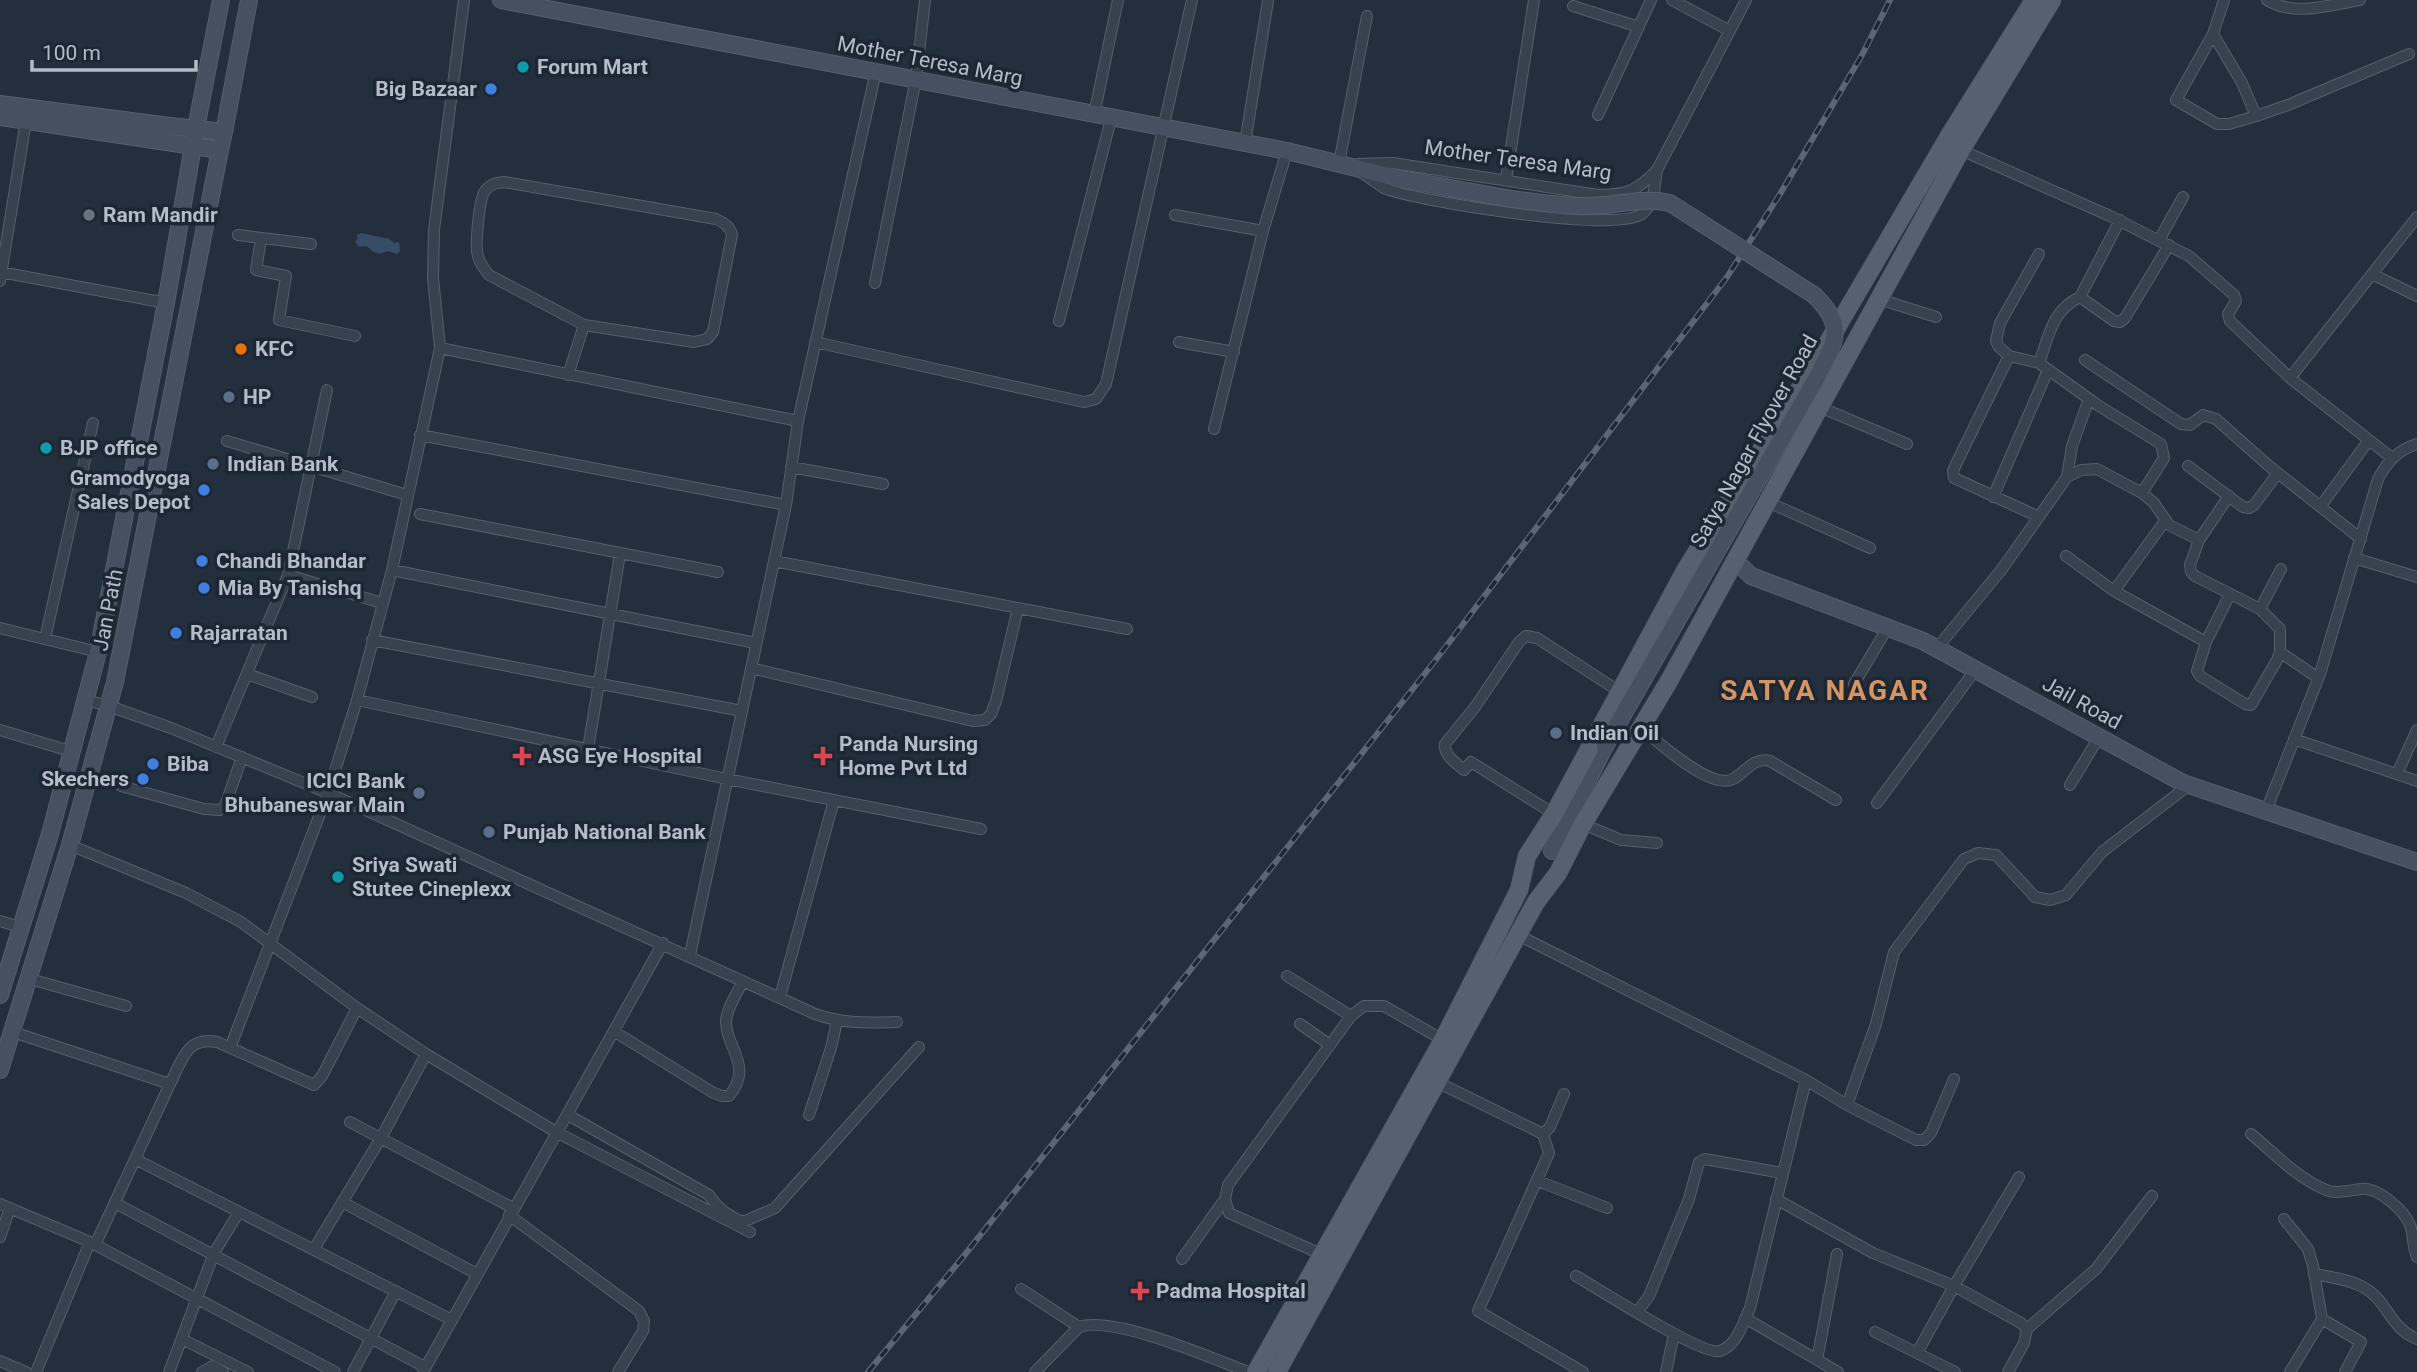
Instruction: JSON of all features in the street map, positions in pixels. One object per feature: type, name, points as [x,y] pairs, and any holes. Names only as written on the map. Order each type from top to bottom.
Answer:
[{"type":"main road","points":[[1277,1372],[1518,935],[1669,681],[1800,445],[1879,299],[1949,136],[2034,0]]},
{"type":"main road","points":[[1256,1372],[1443,1040],[1519,890],[1528,856],[1555,814],[1702,542],[1773,430],[1961,150],[2052,0]]},
{"type":"main road","points":[[1773,430],[1800,445]]},
{"type":"main road","points":[[1541,849],[1552,850],[1558,859],[1555,874],[1542,882],[1533,878],[1528,871],[1528,856],[1541,849]]},
{"type":"street","points":[[196,128],[221,0]]},
{"type":"street","points":[[0,104],[224,132],[248,0]]},
{"type":"street","points":[[230,1048],[328,793],[392,570],[419,435],[440,348],[433,278],[434,230],[464,0]]},
{"type":"street","name":"Mother Teresa Marg","points":[[501,0],[1287,151],[1401,179]]},
{"type":"street","points":[[875,283],[915,79],[925,0]]},
{"type":"street","points":[[1094,114],[1118,0]]},
{"type":"street","points":[[815,342],[1084,402],[1096,399],[1106,384],[1192,0]]},
{"type":"street","points":[[1506,180],[1534,0]]},
{"type":"street","points":[[1598,115],[1651,0]]},
{"type":"street","points":[[1672,0],[1730,31]]},
{"type":"street","points":[[1657,170],[1746,0]]},
{"type":"street","points":[[2224,0],[2213,34],[2176,100],[2217,124],[2230,124],[2288,106],[2410,54]]},
{"type":"street","points":[[2267,0],[2282,8],[2297,10],[2360,0]]},
{"type":"street","points":[[1245,143],[1268,1]]},
{"type":"street","points":[[1573,6],[1639,27]]},
{"type":"street","points":[[1345,164],[1367,16]]},
{"type":"street","points":[[2213,34],[2242,83],[2256,116]]},
{"type":"street","points":[[690,956],[786,505],[798,421],[876,71]]},
{"type":"street","points":[[0,117],[220,150]]},
{"type":"street","points":[[1059,321],[1111,119]]},
{"type":"street","points":[[26,121],[1,275],[166,303]]},
{"type":"street","name":"Jan Path","points":[[0,995],[50,834],[98,652],[166,303],[196,128]]},
{"type":"street","name":"Jan Path","points":[[0,1070],[30,979],[109,706],[224,132]]},
{"type":"street","points":[[1961,150],[2120,220],[2189,256],[2234,295],[2236,301],[2228,314],[2230,321],[2290,378],[2392,458]]},
{"type":"street","points":[[1214,429],[1263,231],[1287,151]]},
{"type":"street","name":"Mother Teresa Marg","points":[[1345,164],[1393,163],[1598,195],[1619,195],[1632,191],[1644,184],[1657,170]]},
{"type":"street","name":"Mother Teresa Marg","points":[[1345,164],[1384,187],[1422,196],[1543,217],[1609,221],[1633,219],[1644,213],[1649,205],[1657,170]]},
{"type":"street","name":"Satya Nagar Flyover Road","points":[[1401,179],[1550,204],[1588,206],[1643,200],[1670,202],[1814,295],[1827,307],[1836,325],[1836,339],[1816,379],[1605,746],[1552,850]]},
{"type":"street","points":[[504,182],[716,219],[731,229],[713,332],[707,339],[694,342],[584,325],[489,275],[481,265],[477,251],[482,196],[486,188],[494,183],[504,182]]},
{"type":"street","points":[[2080,298],[2114,321],[2120,322],[2125,318],[2164,243],[2183,197]]},
{"type":"street","points":[[1175,215],[1263,231]]},
{"type":"street","points":[[2290,378],[2417,217]]},
{"type":"street","points":[[1993,497],[2043,366],[2059,311],[2080,298],[2120,220]]},
{"type":"street","points":[[238,235],[312,244]]},
{"type":"street","points":[[261,239],[256,270],[286,276],[279,320],[355,336]]},
{"type":"street","points":[[2039,254],[2000,323],[1997,333],[1999,348],[2009,356],[2043,366],[2089,399],[2161,444],[2164,457],[2142,493]]},
{"type":"street","points":[[2372,274],[2417,296]]},
{"type":"street","points":[[1879,299],[1936,317]]},
{"type":"street","points":[[568,375],[584,325]]},
{"type":"street","points":[[1179,342],[1234,352]]},
{"type":"street","points":[[440,348],[798,421]]},
{"type":"street","points":[[2009,356],[1953,471],[1954,478],[2039,517]]},
{"type":"street","points":[[2085,360],[2182,425],[2190,425],[2203,415],[2209,415],[2361,539]]},
{"type":"street","points":[[216,747],[288,575],[327,390]]},
{"type":"street","points":[[1937,648],[2002,569],[2067,477],[2072,446],[2089,399]]},
{"type":"street","points":[[1820,407],[1907,444]]},
{"type":"street","points":[[45,639],[93,424]]},
{"type":"street","points":[[419,435],[786,505]]},
{"type":"street","points":[[2320,507],[2369,440]]},
{"type":"street","points":[[228,441],[407,495]]},
{"type":"street","points":[[2266,811],[2318,678],[2378,479],[2392,458],[2417,444]]},
{"type":"street","points":[[2188,466],[2243,507],[2249,508],[2278,473]]},
{"type":"street","points":[[791,467],[883,484]]},
{"type":"street","points":[[2067,477],[2081,470],[2097,469],[2142,493],[2154,503],[2165,521],[2199,540]]},
{"type":"street","points":[[2229,496],[2199,540],[2190,565],[2194,576],[2230,594],[2260,609],[2280,629],[2280,652],[2251,705],[2200,676],[2197,671],[2206,642],[2230,594]]},
{"type":"street","points":[[1768,502],[1870,548]]},
{"type":"street","points":[[420,514],[718,572]]},
{"type":"street","points":[[2114,590],[2165,521]]},
{"type":"street","points":[[588,749],[621,554]]},
{"type":"street","points":[[2066,556],[2114,590],[2206,642]]},
{"type":"street","points":[[2354,558],[2417,577]]},
{"type":"street","points":[[774,561],[1127,629]]},
{"type":"street","name":"Jail Road","points":[[1735,561],[1751,576],[1937,648],[2189,785],[2417,862]]},
{"type":"street","points":[[2260,609],[2281,569]]},
{"type":"street","points":[[392,570],[756,643]]},
{"type":"street","points":[[288,575],[382,603]]},
{"type":"street","points":[[751,668],[973,720],[985,720],[996,701],[1018,608]]},
{"type":"street","points":[[1854,684],[1888,627]]},
{"type":"street","points":[[0,628],[98,652]]},
{"type":"street","points":[[1555,814],[1471,762],[1464,770],[1448,756],[1444,750],[1445,744],[1526,636],[1537,638],[1619,692]]},
{"type":"street","points":[[372,640],[742,711]]},
{"type":"street","points":[[2280,652],[2318,678]]},
{"type":"street","points":[[1877,803],[1976,669]]},
{"type":"street","points":[[247,674],[312,697]]},
{"type":"street","points":[[357,699],[727,779],[981,829]]},
{"type":"street","points":[[86,700],[109,706],[216,747],[328,793],[836,1021],[852,1024],[897,1022]]},
{"type":"street","points":[[1640,727],[1685,763],[1713,780],[1723,783],[1733,779],[1755,762],[1770,761],[1836,800]]},
{"type":"street","points":[[0,730],[73,751]]},
{"type":"street","points":[[2397,774],[2417,730]]},
{"type":"street","points":[[2070,785],[2099,737]]},
{"type":"street","points":[[2294,739],[2417,781]]},
{"type":"street","points":[[121,786],[204,809],[220,810],[225,806],[242,757]]},
{"type":"street","points":[[1847,1105],[1876,1024],[1894,952],[1964,859],[1978,853],[1996,855],[2035,897],[2050,900],[2058,898],[2066,895],[2102,852],[2189,785]]},
{"type":"street","points":[[780,997],[834,800]]},
{"type":"street","points":[[1583,824],[1621,840],[1657,843]]},
{"type":"street","points":[[70,845],[186,893],[241,922],[357,1008],[426,1054],[556,1132],[750,1232]]},
{"type":"street","points":[[0,921],[20,927]]},
{"type":"street","points":[[1518,935],[1806,1080],[1847,1105],[1916,1140],[1924,1140],[1931,1133],[1954,1079]]},
{"type":"street","points":[[115,1203],[214,1253],[424,1370],[663,943]]},
{"type":"street","points":[[1287,976],[1351,1016]]},
{"type":"street","points":[[30,979],[126,1006]]},
{"type":"street","points":[[615,1032],[712,1092],[729,1096],[733,1091],[739,1062],[726,1018],[744,981]]},
{"type":"street","points":[[1182,1259],[1225,1199],[1228,1185],[1236,1173],[1351,1016],[1364,1006],[1384,1006],[1443,1040]]},
{"type":"street","points":[[36,1372],[93,1244],[190,1046],[204,1040],[230,1048],[314,1084],[322,1076],[357,1008]]},
{"type":"street","points":[[809,1115],[831,1048],[836,1021]]},
{"type":"street","points":[[1300,1024],[1330,1045]]},
{"type":"street","points":[[13,1032],[170,1084]]},
{"type":"street","points":[[568,1115],[709,1195],[715,1205],[743,1222],[775,1208],[919,1046]]},
{"type":"street","points":[[314,1250],[381,1138],[426,1054]]},
{"type":"street","points":[[1576,1276],[1708,1351],[1721,1351],[1734,1341],[1750,1308],[1806,1080]]},
{"type":"street","points":[[1437,1082],[1544,1134],[1549,1153],[1478,1311],[1583,1372]]},
{"type":"street","points":[[1544,1134],[1550,1127],[1564,1094]]},
{"type":"street","points":[[350,1122],[511,1211],[639,1311],[644,1321],[643,1331],[618,1372]]},
{"type":"street","points":[[2251,1134],[2307,1180],[2323,1189],[2339,1192],[2366,1188],[2386,1198],[2410,1224],[2413,1249],[2417,1256]]},
{"type":"street","points":[[135,1158],[452,1320]]},
{"type":"street","points":[[1637,1312],[1649,1296],[1689,1199],[1699,1162],[1704,1159],[1782,1173]]},
{"type":"street","points":[[1917,1353],[2019,1177]]},
{"type":"street","points":[[1538,1181],[1607,1208]]},
{"type":"street","points":[[2008,1372],[2024,1343],[2027,1329],[2096,1269],[2152,1196]]},
{"type":"street","points":[[1225,1199],[1228,1213],[1323,1255]]},
{"type":"street","points":[[1776,1199],[1873,1254],[1980,1299],[2027,1329]]},
{"type":"street","points":[[342,1202],[477,1274]]},
{"type":"street","points":[[0,1237],[5,1206],[93,1244],[335,1372]]},
{"type":"street","points":[[169,1372],[214,1253],[239,1212]]},
{"type":"street","points":[[2284,1219],[2308,1249],[2322,1319],[2290,1372]]},
{"type":"street","points":[[1817,1360],[1837,1254]]},
{"type":"street","points":[[2315,1274],[2364,1287],[2378,1300],[2402,1332],[2417,1339]]},
{"type":"street","points":[[1021,1289],[1079,1327]]},
{"type":"street","points":[[353,1372],[396,1291]]},
{"type":"street","points":[[1745,1318],[1838,1372]]},
{"type":"street","points":[[2322,1319],[2361,1342],[2344,1372]]},
{"type":"street","points":[[1035,1372],[1079,1327],[1087,1324],[1117,1328],[1171,1343],[1248,1372]]},
{"type":"street","points":[[1875,1332],[1955,1372]]},
{"type":"street","points":[[1666,1372],[1674,1334]]},
{"type":"street","points":[[182,1339],[248,1372]]},
{"type":"street","points":[[0,1362],[26,1372]]},
{"type":"street","points":[[202,1372],[213,1366],[223,1372]]},
{"type":"water","points":[[361,233],[389,239],[394,243],[399,242],[400,251],[397,254],[387,251],[379,253],[367,246],[359,247],[355,242],[358,238],[356,236]]},
{"type":"railway","points":[[868,1372],[963,1257],[1438,657],[1727,277],[1780,194],[1862,55],[1890,0]]},
{"type":"place","name":"Forum Mart","points":[[523,67]]},
{"type":"place","name":"Big Bazaar","points":[[491,89]]},
{"type":"place","name":"Ram Mandir","points":[[89,215]]},
{"type":"place","name":"KFC","points":[[241,349]]},
{"type":"place","name":"HP","points":[[229,397]]},
{"type":"place","name":"BJP office","points":[[46,448]]},
{"type":"place","name":"Indian Bank","points":[[213,464]]},
{"type":"place","name":"Gramodyoga Sales Depot","points":[[204,490]]},
{"type":"place","name":"Chandi Bhandar","points":[[202,561]]},
{"type":"place","name":"Mia By Tanishq","points":[[204,588]]},
{"type":"place","name":"Rajarratan","points":[[176,633]]},
{"type":"place","name":"Indian Oil","points":[[1556,733]]},
{"type":"place","name":"ASG Eye Hospital","points":[[522,756]]},
{"type":"place","name":"Panda Nursing Home Pvt Ltd","points":[[823,756]]},
{"type":"place","name":"Biba","points":[[153,764]]},
{"type":"place","name":"Skechers","points":[[143,779]]},
{"type":"place","name":"ICICI Bank Bhubaneswar Main","points":[[419,793]]},
{"type":"place","name":"Punjab National Bank","points":[[489,832]]},
{"type":"place","name":"Sriya Swati Stutee Cineplexx","points":[[338,877]]},
{"type":"place","name":"Padma Hospital","points":[[1140,1291]]},
{"type":"district","name":"SATYA NAGAR","points":[[1825,690]]}]
